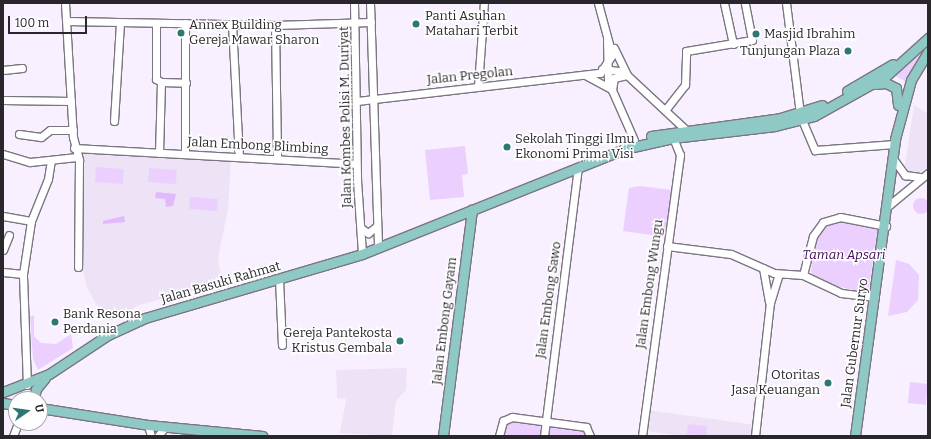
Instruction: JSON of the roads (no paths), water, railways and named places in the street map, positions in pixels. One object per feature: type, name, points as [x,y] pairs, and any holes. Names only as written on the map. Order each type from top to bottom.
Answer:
[{"type":"main road","points":[[382,246],[624,149],[673,138],[801,117],[870,85],[904,59],[928,38]]},
{"type":"main road","name":"Jalan Gubernur Suryo","points":[[855,436],[886,226],[895,142],[908,88],[928,52]]},
{"type":"main road","points":[[382,246],[634,140],[685,129],[801,117],[904,59]]},
{"type":"main road","points":[[870,85],[886,83],[899,91],[895,142]]},
{"type":"main road","name":"Jalan Embong Gayam","points":[[443,436],[472,210]]},
{"type":"main road","name":"Jalan Basuki Rahmat","points":[[49,374],[108,335],[145,318],[279,280],[362,254],[382,246]]},
{"type":"main road","points":[[3,392],[27,385],[49,374]]},
{"type":"main road","points":[[36,391],[49,374]]},
{"type":"main road","points":[[48,409],[192,424],[197,428]]},
{"type":"main road","points":[[73,412],[148,425],[197,428],[262,436]]},
{"type":"street","points":[[65,3],[74,148],[77,156],[78,267]]},
{"type":"street","name":"Jalan Kombes Polisi M. Duriyat","points":[[354,3],[356,22],[357,101],[356,164],[362,254]]},
{"type":"street","name":"Jalan Kombes Polisi M. Duriyat","points":[[370,3],[377,226],[382,246]]},
{"type":"street","points":[[478,86],[484,3]]},
{"type":"street","points":[[598,3],[612,55],[603,69]]},
{"type":"street","points":[[724,3],[733,44]]},
{"type":"street","points":[[666,109],[684,85],[686,51],[733,44],[752,38],[745,3]]},
{"type":"street","points":[[786,3],[801,117],[815,150],[895,142]]},
{"type":"street","points":[[67,21],[275,25],[371,22]]},
{"type":"street","points":[[114,121],[120,22]]},
{"type":"street","points":[[156,23],[156,79],[161,82],[186,83]]},
{"type":"street","points":[[185,23],[185,154]]},
{"type":"street","points":[[232,24],[239,157]]},
{"type":"street","points":[[275,25],[277,159]]},
{"type":"street","points":[[607,33],[606,62],[603,69],[634,140]]},
{"type":"street","points":[[607,33],[626,74],[666,109],[685,129]]},
{"type":"street","points":[[3,70],[22,68]]},
{"type":"street","name":"Jalan Pregolan","points":[[357,101],[585,74],[603,69],[626,74]]},
{"type":"street","points":[[585,74],[611,90]]},
{"type":"street","points":[[611,90],[614,78],[626,74]]},
{"type":"street","points":[[159,153],[161,82]]},
{"type":"street","points":[[3,100],[71,100]]},
{"type":"street","points":[[19,134],[41,137],[50,130],[73,134]]},
{"type":"street","name":"Jalan Embong Wungu","points":[[642,436],[680,154],[673,138]]},
{"type":"street","name":"Jalan Embong Blimbing","points":[[74,148],[356,164]]},
{"type":"street","points":[[3,154],[30,162],[51,161],[77,156]]},
{"type":"street","points":[[894,160],[905,175],[921,177]]},
{"type":"street","points":[[27,385],[23,274],[31,221],[48,179],[51,161]]},
{"type":"street","name":"Jalan Embong Sawo","points":[[544,436],[541,420],[578,168]]},
{"type":"street","points":[[888,206],[928,172]]},
{"type":"street","points":[[3,216],[31,221]]},
{"type":"street","points":[[804,275],[813,236],[823,222],[840,217],[886,226]]},
{"type":"street","points":[[361,228],[368,233],[377,226]]},
{"type":"street","points":[[3,250],[9,235]]},
{"type":"street","points":[[667,246],[731,254],[780,274],[804,275],[841,293],[875,297]]},
{"type":"street","points":[[763,268],[770,303]]},
{"type":"street","points":[[3,272],[23,274]]},
{"type":"street","points":[[755,436],[770,303],[780,274]]},
{"type":"street","points":[[279,280],[282,345]]},
{"type":"street","points":[[500,436],[501,424],[508,417],[541,420],[586,427],[590,436]]},
{"type":"street","points":[[148,425],[151,436]]},
{"type":"street","points":[[158,436],[165,426]]},
{"type":"place","name":"Panti Asuhan Matahari Terbit","points":[[416,24]]},
{"type":"place","name":"Annex Building Gereja Mawar Sharon","points":[[181,33]]},
{"type":"place","name":"Masjid Ibrahim","points":[[756,34]]},
{"type":"place","name":"Tunjungan Plaza","points":[[848,51]]},
{"type":"place","name":"Sekolah Tinggi Ilmu Ekonomi Prima Visi","points":[[507,147]]},
{"type":"place","name":"Bank Resona Perdania","points":[[55,322]]},
{"type":"place","name":"Gereja Pantekosta Kristus Gembala","points":[[400,341]]},
{"type":"place","name":"Otoritas Jasa Keuangan","points":[[828,383]]},
{"type":"park label","name":"Taman Apsari","points":[[844,255]]}]
